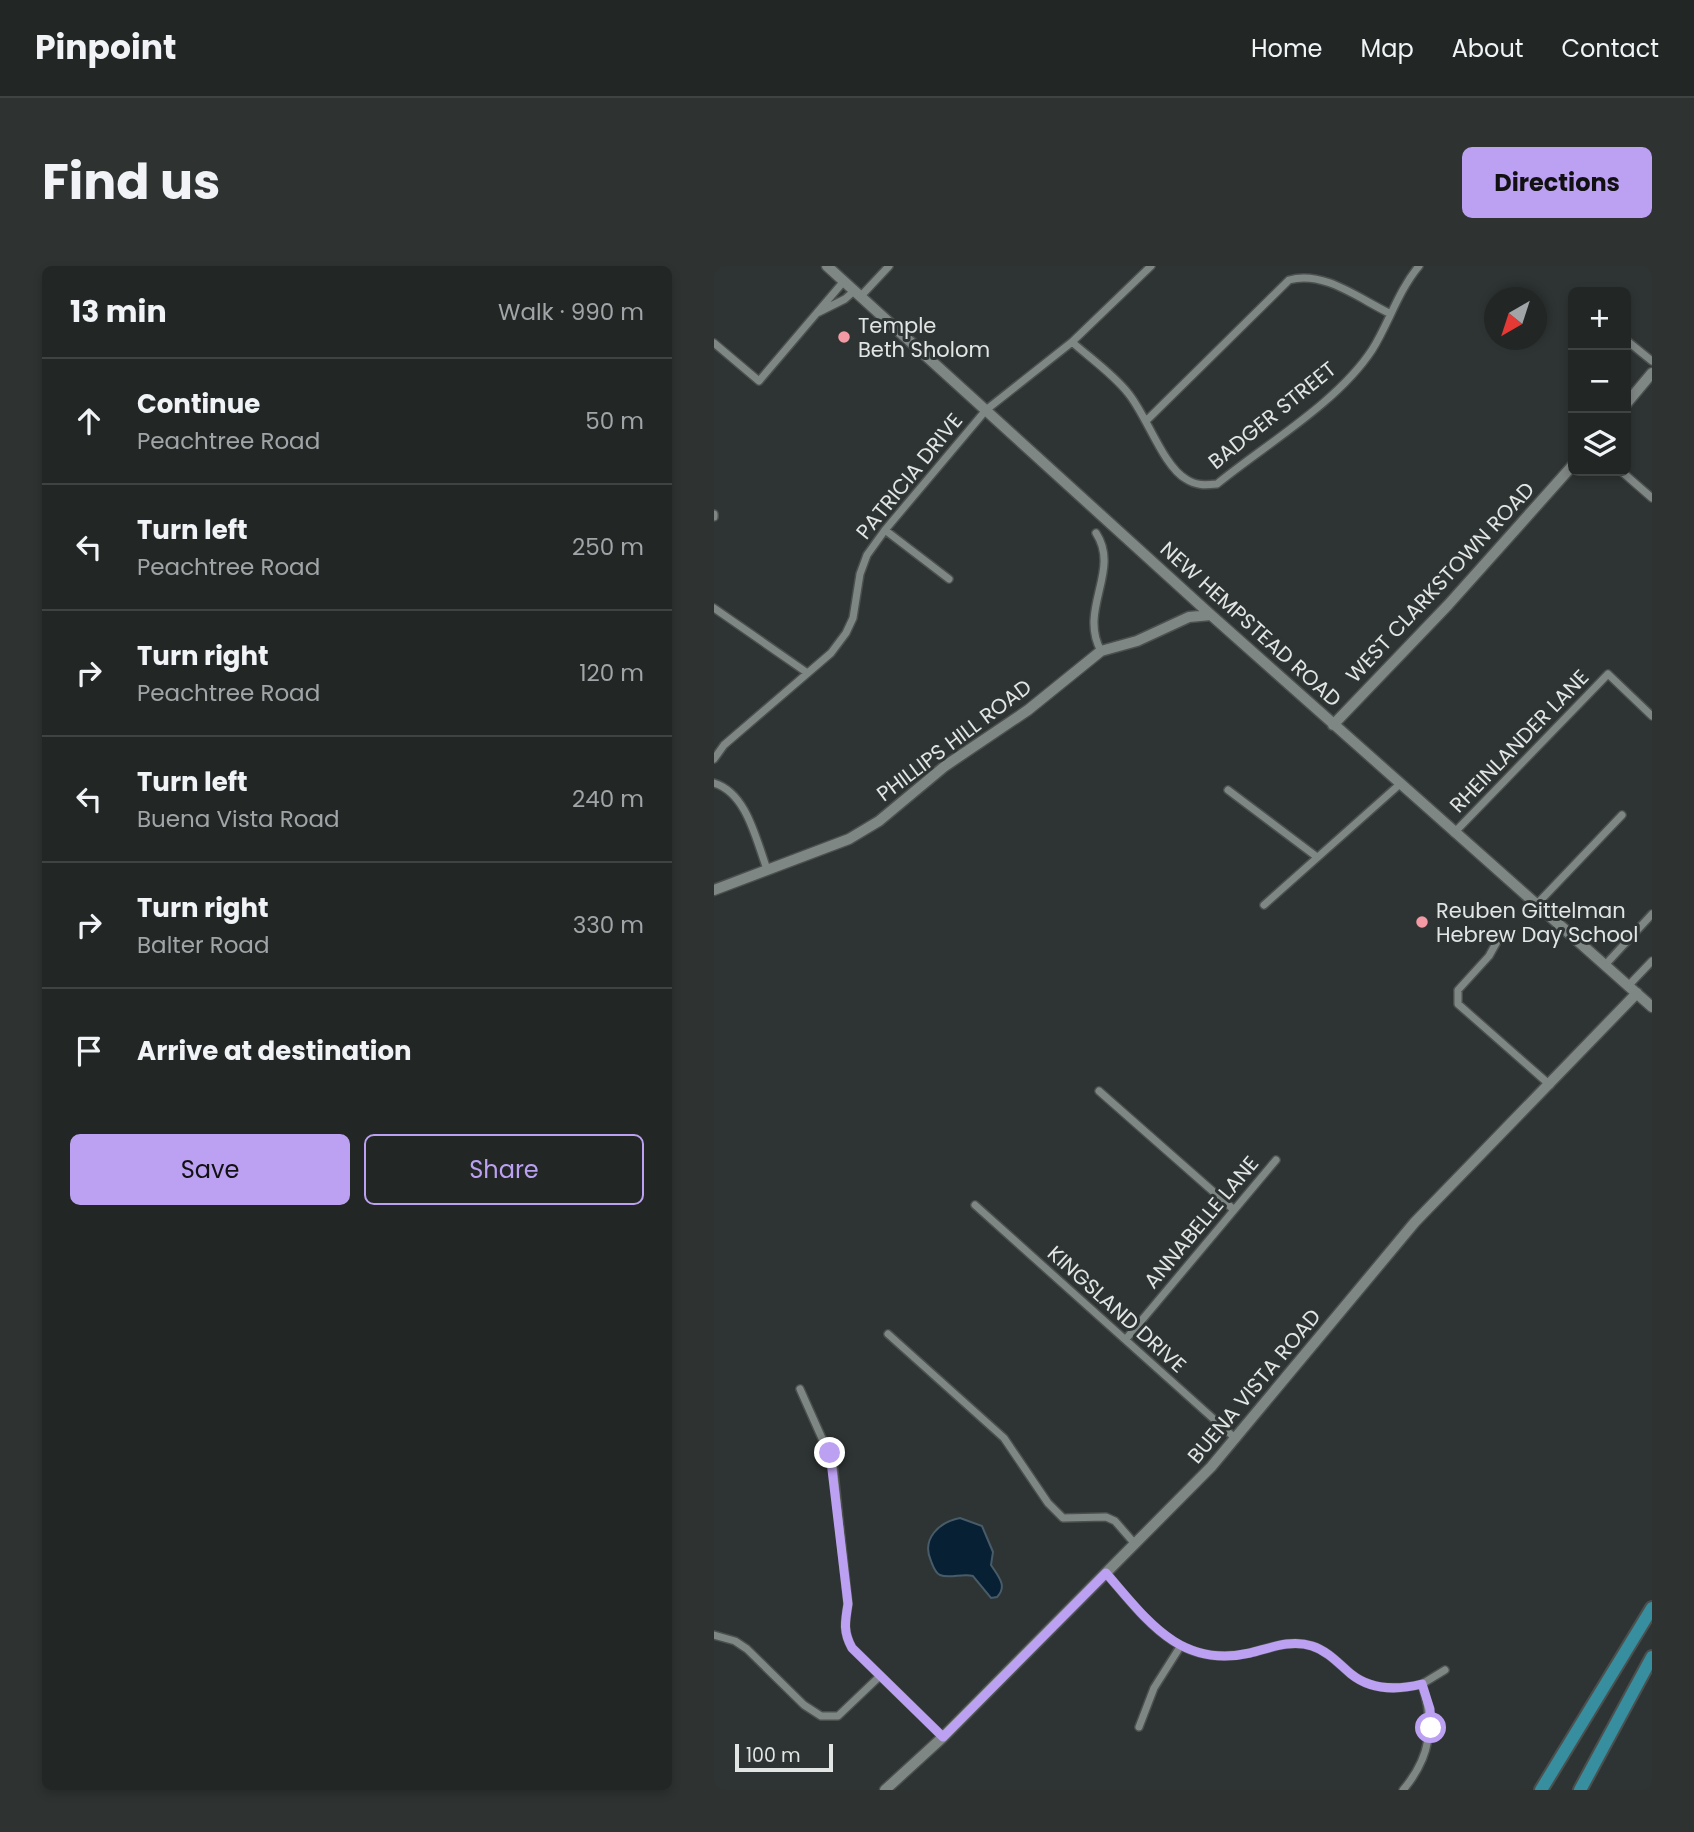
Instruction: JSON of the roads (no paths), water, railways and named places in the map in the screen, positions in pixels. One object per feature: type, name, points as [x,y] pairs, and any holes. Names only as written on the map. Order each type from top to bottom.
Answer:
[{"type":"highway","points":[[1541,1790],[1652,1608]]},
{"type":"highway","points":[[1580,1790],[1652,1657]]},
{"type":"street","name":"NEW HEMPSTEAD ROAD","points":[[827,266],[1210,615],[1652,1007]]},
{"type":"street","points":[[816,314],[857,294],[889,266]]},
{"type":"street","name":"PATRICIA DRIVE","points":[[714,759],[724,745],[831,653],[846,634],[853,618],[864,564],[885,530],[986,410],[1072,342],[1151,266]]},
{"type":"street","name":"BADGER STREET","points":[[1072,342],[1127,392],[1147,420],[1170,463],[1184,479],[1200,485],[1217,484],[1326,399],[1349,376],[1371,350],[1389,313],[1419,266]]},
{"type":"street","points":[[1147,420],[1289,280],[1303,276],[1318,277],[1389,313]]},
{"type":"street","points":[[714,343],[759,381],[844,281]]},
{"type":"street","points":[[1631,344],[1652,362]]},
{"type":"street","points":[[1631,398],[1652,373]]},
{"type":"street","name":"WEST CLARKSTOWN ROAD","points":[[1334,725],[1448,605],[1568,471]]},
{"type":"street","points":[[1627,476],[1652,498]]},
{"type":"street","points":[[885,530],[949,579]]},
{"type":"street","points":[[1096,533],[1103,545],[1105,562],[1091,623],[1101,651]]},
{"type":"street","points":[[714,608],[806,672]]},
{"type":"street","name":"PHILLIPS HILL ROAD","points":[[714,890],[849,839],[879,821],[944,766],[1028,710],[1101,651],[1137,641],[1189,617],[1210,615]]},
{"type":"street","name":"RHEINLANDER LANE","points":[[1454,833],[1608,674],[1652,716]]},
{"type":"street","points":[[714,783],[725,786],[738,800],[767,869]]},
{"type":"street","points":[[1264,905],[1400,784]]},
{"type":"street","points":[[1228,790],[1317,857]]},
{"type":"street","points":[[1536,905],[1622,815]]},
{"type":"street","points":[[1606,964],[1652,914]]},
{"type":"street","points":[[1499,938],[1489,956],[1458,990],[1458,1004],[1550,1084]]},
{"type":"street","points":[[1633,989],[1652,961]]},
{"type":"street","name":"BUENA VISTA ROAD","points":[[885,1790],[943,1737],[1236,1439],[1415,1222],[1550,1084],[1633,989]]},
{"type":"street","points":[[1099,1091],[1233,1209]]},
{"type":"street","name":"ANNABELLE LANE","points":[[1126,1339],[1276,1160]]},
{"type":"street","name":"KINGSLAND DRIVE","points":[[975,1205],[1236,1439]]},
{"type":"street","points":[[888,1334],[1004,1438],[1048,1503],[1063,1518],[1106,1517],[1115,1521],[1135,1544]]},
{"type":"street","points":[[800,1389],[834,1463],[848,1604],[844,1626],[846,1638],[880,1676],[943,1737]]},
{"type":"street","points":[[1106,1573],[1161,1632],[1181,1647],[1203,1656],[1220,1657],[1286,1644],[1313,1646],[1352,1675],[1374,1686],[1403,1689],[1422,1684],[1445,1670]]},
{"type":"street","points":[[714,1635],[736,1641],[747,1649],[804,1705],[821,1716],[838,1716],[880,1676]]},
{"type":"street","points":[[1139,1727],[1154,1688],[1181,1647]]},
{"type":"street","points":[[1403,1790],[1427,1752],[1430,1709],[1422,1684]]},
{"type":"water","points":[[960,1518],[982,1526],[993,1552],[991,1565],[1002,1585],[997,1597],[991,1598],[973,1576],[944,1576],[938,1574],[933,1567],[928,1546],[930,1539],[945,1523]]},
{"type":"place","name":"Temple Beth Sholom","points":[[844,337]]},
{"type":"place","name":"Reuben Gittelman Hebrew Day School","points":[[1422,922]]}]
